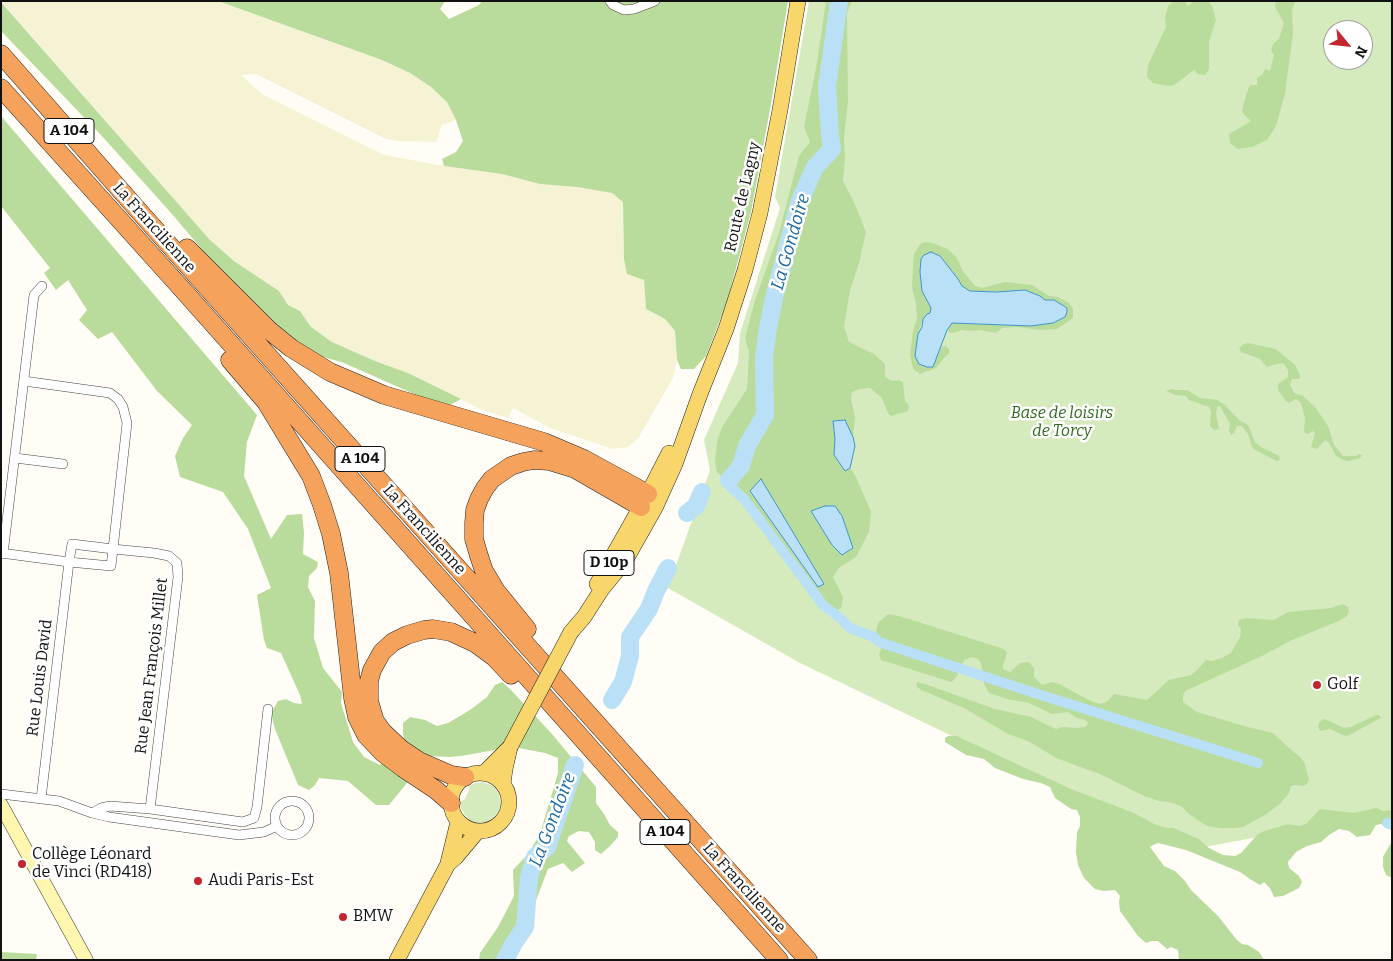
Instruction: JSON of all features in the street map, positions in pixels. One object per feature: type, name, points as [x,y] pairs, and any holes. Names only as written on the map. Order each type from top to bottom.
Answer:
[{"type":"highway","name":"La Francilienne","points":[[1,54],[136,208],[808,960]]},
{"type":"highway","name":"La Francilienne","points":[[1,88],[779,960]]},
{"type":"highway","points":[[136,208],[160,220],[270,331],[297,352],[330,372],[384,395],[544,442],[584,459],[648,507]]},
{"type":"highway","points":[[182,289],[185,308],[266,402],[311,476],[331,534],[339,573],[353,698],[358,717],[366,735],[383,753],[436,790],[451,803]]},
{"type":"highway","points":[[584,710],[578,687],[496,591],[484,571],[474,539],[475,510],[485,488],[498,474],[511,466],[534,460],[549,461],[575,469],[648,507]]},
{"type":"highway","points":[[465,777],[437,770],[409,756],[382,732],[375,721],[369,701],[369,681],[376,661],[382,652],[393,642],[407,634],[424,630],[442,630],[460,636],[475,643],[494,657],[528,694],[551,704]]},
{"type":"main road","name":"Route de Lagny","points":[[648,507],[700,394],[732,310],[760,213],[798,1]]},
{"type":"main road","name":"D 10p","points":[[503,784],[510,747],[571,632],[625,561],[648,507]]},
{"type":"main road","name":"D 10p","points":[[484,773],[510,747]]},
{"type":"main road","points":[[475,773],[484,773],[496,777],[503,784],[510,803],[507,815],[495,828],[489,831],[477,832],[467,829],[458,822],[453,813],[452,795],[454,788],[465,777],[475,773]]},
{"type":"main road","points":[[1,804],[86,960]]},
{"type":"main road","points":[[448,864],[458,822]]},
{"type":"main road","points":[[396,960],[448,864],[477,832]]},
{"type":"street","points":[[610,1],[613,5],[624,10],[634,9],[655,1]]},
{"type":"street","points":[[24,381],[110,393],[118,399],[122,407],[127,424],[111,566],[2,554],[34,295],[42,286]]},
{"type":"street","points":[[15,458],[63,464]]},
{"type":"street","points":[[69,562],[72,544],[113,549]]},
{"type":"street","name":"Rue Jean François Millet","points":[[113,549],[169,556],[177,563],[178,577],[150,809]]},
{"type":"street","name":"Rue Louis David","points":[[41,799],[69,562]]},
{"type":"street","points":[[92,813],[110,806],[150,809],[243,822],[254,818],[257,807],[268,709]]},
{"type":"street","points":[[1,794],[59,801],[92,813],[109,816],[239,835],[264,832],[277,826]]},
{"type":"shaded area","points":[[1,1],[218,1],[382,60],[410,73],[431,87],[447,102],[456,120],[442,125],[436,142],[386,139],[256,74],[241,75],[262,94],[366,146],[385,155],[502,174],[540,184],[577,187],[612,193],[623,202],[624,259],[644,280],[646,309],[665,319],[675,331],[677,360],[673,378],[639,437],[628,447],[612,449],[548,427],[513,408],[508,418],[482,410],[408,373],[332,342],[311,327],[300,311],[288,305],[279,291],[234,261],[210,240]]},
{"type":"green space","points":[[218,1],[445,1],[440,9],[449,19],[479,5],[482,1],[788,1],[751,212],[727,302],[706,356],[694,369],[681,369],[677,360],[675,331],[665,319],[646,309],[644,280],[627,274],[624,259],[623,202],[612,193],[577,187],[540,184],[502,174],[444,166],[442,159],[456,152],[463,141],[447,102],[431,87],[410,73],[382,60]]},
{"type":"green space","name":"Base de loisirs de Torcy","points":[[809,1],[1392,1],[1392,818],[1381,814],[1205,847],[1004,761],[800,663],[668,588],[710,470],[704,440],[738,363],[740,333],[780,208],[775,197]]},
{"type":"green space","points":[[826,1],[852,1],[847,13],[848,101],[844,138],[843,181],[866,232],[850,291],[844,327],[849,342],[874,354],[885,364],[885,377],[892,381],[899,380],[903,382],[905,401],[909,406],[908,411],[891,416],[882,398],[870,388],[852,392],[851,399],[855,417],[853,437],[855,446],[850,468],[856,477],[871,512],[869,532],[856,557],[839,568],[833,577],[843,597],[841,608],[834,612],[823,605],[745,500],[717,472],[715,461],[717,442],[722,427],[747,389],[749,352],[745,338],[755,300],[779,233],[799,156],[810,142],[804,127],[817,63]]},
{"type":"green space","points":[[1174,1],[1185,2],[1188,6],[1195,1],[1208,1],[1212,6],[1216,20],[1209,41],[1209,69],[1205,75],[1198,74],[1194,70],[1171,86],[1153,83],[1147,77],[1148,65],[1166,27],[1165,17],[1168,6]]},
{"type":"green space","points":[[1276,1],[1295,1],[1292,11],[1293,33],[1285,94],[1276,126],[1267,140],[1252,147],[1238,149],[1230,143],[1229,134],[1251,121],[1244,115],[1242,110],[1246,95],[1250,85],[1257,85],[1257,78],[1263,74],[1265,69],[1270,71],[1274,55],[1271,51],[1273,44],[1279,39],[1284,23],[1275,7]]},
{"type":"green space","points":[[1,2],[210,240],[234,261],[279,291],[288,305],[300,311],[311,327],[332,342],[408,373],[461,399],[450,405],[439,405],[344,363],[317,355],[280,329],[233,286],[101,135],[1,31]]},
{"type":"green space","points":[[1,116],[257,415],[247,442],[244,476],[271,539],[287,515],[302,514],[304,533],[303,554],[318,562],[317,568],[309,576],[308,587],[315,601],[314,638],[323,668],[342,692],[341,703],[353,742],[364,757],[380,765],[404,739],[403,723],[410,717],[425,720],[437,726],[448,723],[470,710],[487,697],[495,685],[502,682],[552,734],[596,787],[596,803],[610,825],[618,832],[618,837],[601,854],[595,850],[595,842],[589,832],[579,831],[569,836],[567,841],[585,863],[572,872],[563,863],[548,869],[513,960],[479,960],[480,953],[498,927],[514,896],[513,870],[528,854],[540,834],[558,773],[558,758],[545,753],[508,746],[461,756],[429,756],[389,805],[376,805],[348,781],[319,778],[309,790],[298,785],[275,729],[271,713],[278,701],[286,699],[302,704],[300,695],[281,653],[267,648],[264,640],[257,595],[271,588],[248,529],[223,492],[180,477],[175,456],[183,438],[192,425],[157,391],[112,332],[98,339],[79,320],[87,310],[68,280],[56,290],[44,273],[50,268],[1,206]]},
{"type":"green space","points":[[929,242],[948,249],[956,257],[962,270],[975,286],[982,288],[1005,282],[1032,285],[1049,296],[1058,297],[1069,303],[1073,308],[1073,318],[1057,329],[1040,330],[1017,327],[1002,328],[996,333],[980,330],[961,330],[950,333],[947,330],[952,323],[966,323],[1067,308],[1054,300],[1045,300],[1025,290],[970,291],[962,286],[940,256],[928,301],[931,308],[930,313],[923,319],[918,334],[927,367],[933,367],[941,347],[946,346],[949,349],[949,354],[936,368],[920,374],[913,369],[910,355],[913,331],[917,319],[916,303],[912,288],[913,265],[914,254],[918,247],[922,243]]},
{"type":"green space","points":[[1248,343],[1276,349],[1295,365],[1300,378],[1292,379],[1290,385],[1294,393],[1303,396],[1315,407],[1328,426],[1334,445],[1343,456],[1356,456],[1359,454],[1362,455],[1360,458],[1349,461],[1343,460],[1336,456],[1329,443],[1325,440],[1317,449],[1311,447],[1315,433],[1313,431],[1307,434],[1304,432],[1305,418],[1301,403],[1296,399],[1289,403],[1278,390],[1278,384],[1288,377],[1288,370],[1281,363],[1267,367],[1260,359],[1241,352],[1239,349],[1242,345]]},
{"type":"green space","points":[[1171,389],[1187,390],[1200,398],[1217,400],[1225,405],[1239,420],[1248,425],[1255,442],[1279,456],[1280,460],[1277,461],[1255,450],[1242,426],[1237,426],[1231,435],[1229,431],[1230,424],[1220,406],[1217,407],[1216,414],[1219,429],[1214,430],[1210,426],[1211,411],[1209,407],[1189,400],[1186,396],[1166,391]]},
{"type":"green space","points":[[1343,604],[1348,607],[1349,611],[1347,616],[1339,621],[1292,640],[1262,656],[1185,691],[1183,702],[1197,712],[1273,733],[1304,762],[1309,779],[1307,784],[1291,786],[1289,793],[1280,804],[1243,827],[1235,828],[1207,826],[1181,806],[1144,796],[1102,775],[1056,758],[1030,742],[1008,734],[964,708],[921,690],[916,686],[917,682],[922,683],[995,709],[1031,717],[1056,729],[1062,727],[1085,727],[1089,723],[1068,712],[1052,714],[1029,703],[989,693],[984,684],[981,663],[978,659],[972,657],[964,660],[958,674],[951,682],[881,660],[879,655],[881,649],[874,640],[878,623],[888,614],[899,616],[1004,649],[1007,653],[1003,669],[1010,672],[1020,663],[1029,662],[1034,668],[1034,677],[1042,685],[1051,682],[1059,684],[1093,702],[1101,704],[1108,701],[1114,694],[1147,700],[1169,680],[1191,675],[1206,660],[1212,661],[1231,653],[1240,637],[1239,620],[1246,618],[1274,620],[1288,612],[1331,608]]},
{"type":"green space","points":[[1379,715],[1381,718],[1347,736],[1330,729],[1320,731],[1318,726],[1320,721],[1325,719],[1344,728],[1351,727]]},
{"type":"green space","points":[[957,736],[1071,789],[1134,813],[1154,824],[1173,828],[1199,839],[1209,848],[1223,855],[1235,856],[1241,853],[1258,834],[1264,831],[1288,824],[1299,826],[1306,824],[1320,809],[1354,813],[1376,808],[1384,811],[1392,810],[1392,830],[1381,824],[1376,825],[1370,835],[1357,837],[1349,831],[1339,829],[1321,842],[1296,852],[1288,862],[1289,868],[1299,876],[1302,882],[1299,888],[1283,896],[1274,897],[1270,888],[1264,882],[1260,885],[1240,872],[1186,850],[1158,843],[1153,845],[1150,847],[1164,866],[1175,871],[1185,881],[1191,890],[1218,916],[1237,940],[1259,952],[1264,960],[1179,960],[1178,950],[1171,947],[1167,949],[1158,941],[1146,943],[1138,936],[1120,911],[1120,896],[1115,890],[1104,891],[1095,889],[1084,878],[1078,865],[1076,852],[1077,832],[1080,826],[1080,817],[1077,810],[1071,809],[1055,798],[1050,787],[995,768],[984,759],[966,755],[945,742],[945,738]]},
{"type":"green space","points":[[482,782],[496,789],[501,805],[494,817],[487,822],[479,823],[471,821],[465,815],[460,802],[465,799],[469,786]]},
{"type":"green space","points":[[1392,841],[1392,878],[1386,875],[1383,867],[1383,857]]},
{"type":"green space","points":[[1,952],[37,954],[36,960],[1,960]]},
{"type":"water","points":[[931,252],[940,256],[962,286],[970,291],[1025,290],[1045,300],[1054,300],[1067,308],[1065,317],[1053,323],[1031,326],[952,323],[947,330],[933,367],[919,364],[915,356],[918,334],[922,327],[923,319],[930,313],[931,308],[922,291],[921,259],[924,255]]},
{"type":"water","points":[[845,420],[855,446],[850,468],[845,471],[834,455],[833,421]]},
{"type":"water","points":[[761,479],[824,584],[818,587],[750,491]]},
{"type":"water","points":[[825,506],[835,506],[842,516],[853,548],[842,555],[832,545],[811,511]]},
{"type":"waterway","name":"La Gondoire","points":[[729,480],[741,466],[747,446],[765,415],[764,358],[768,328],[799,203],[815,167],[832,149],[827,87],[839,1]]},
{"type":"waterway","points":[[729,480],[730,486],[745,500],[823,605],[850,628],[874,637],[879,642],[1258,763]]},
{"type":"waterway","name":"La Gondoire","points":[[687,513],[696,506],[702,492]]},
{"type":"waterway","name":"La Gondoire","points":[[612,700],[623,682],[630,656],[630,637],[649,609],[668,568]]},
{"type":"waterway","name":"La Gondoire","points":[[505,960],[525,927],[529,877],[535,857],[547,847],[575,765]]},
{"type":"waterway","points":[[1387,823],[1392,825]]},
{"type":"place","name":"Golf","points":[[1317,685]]},
{"type":"place","name":"Collège Léonard de Vinci (RD418)","points":[[22,864]]},
{"type":"place","name":"Audi Paris-Est","points":[[198,881]]},
{"type":"place","name":"BMW","points":[[343,917]]}]
